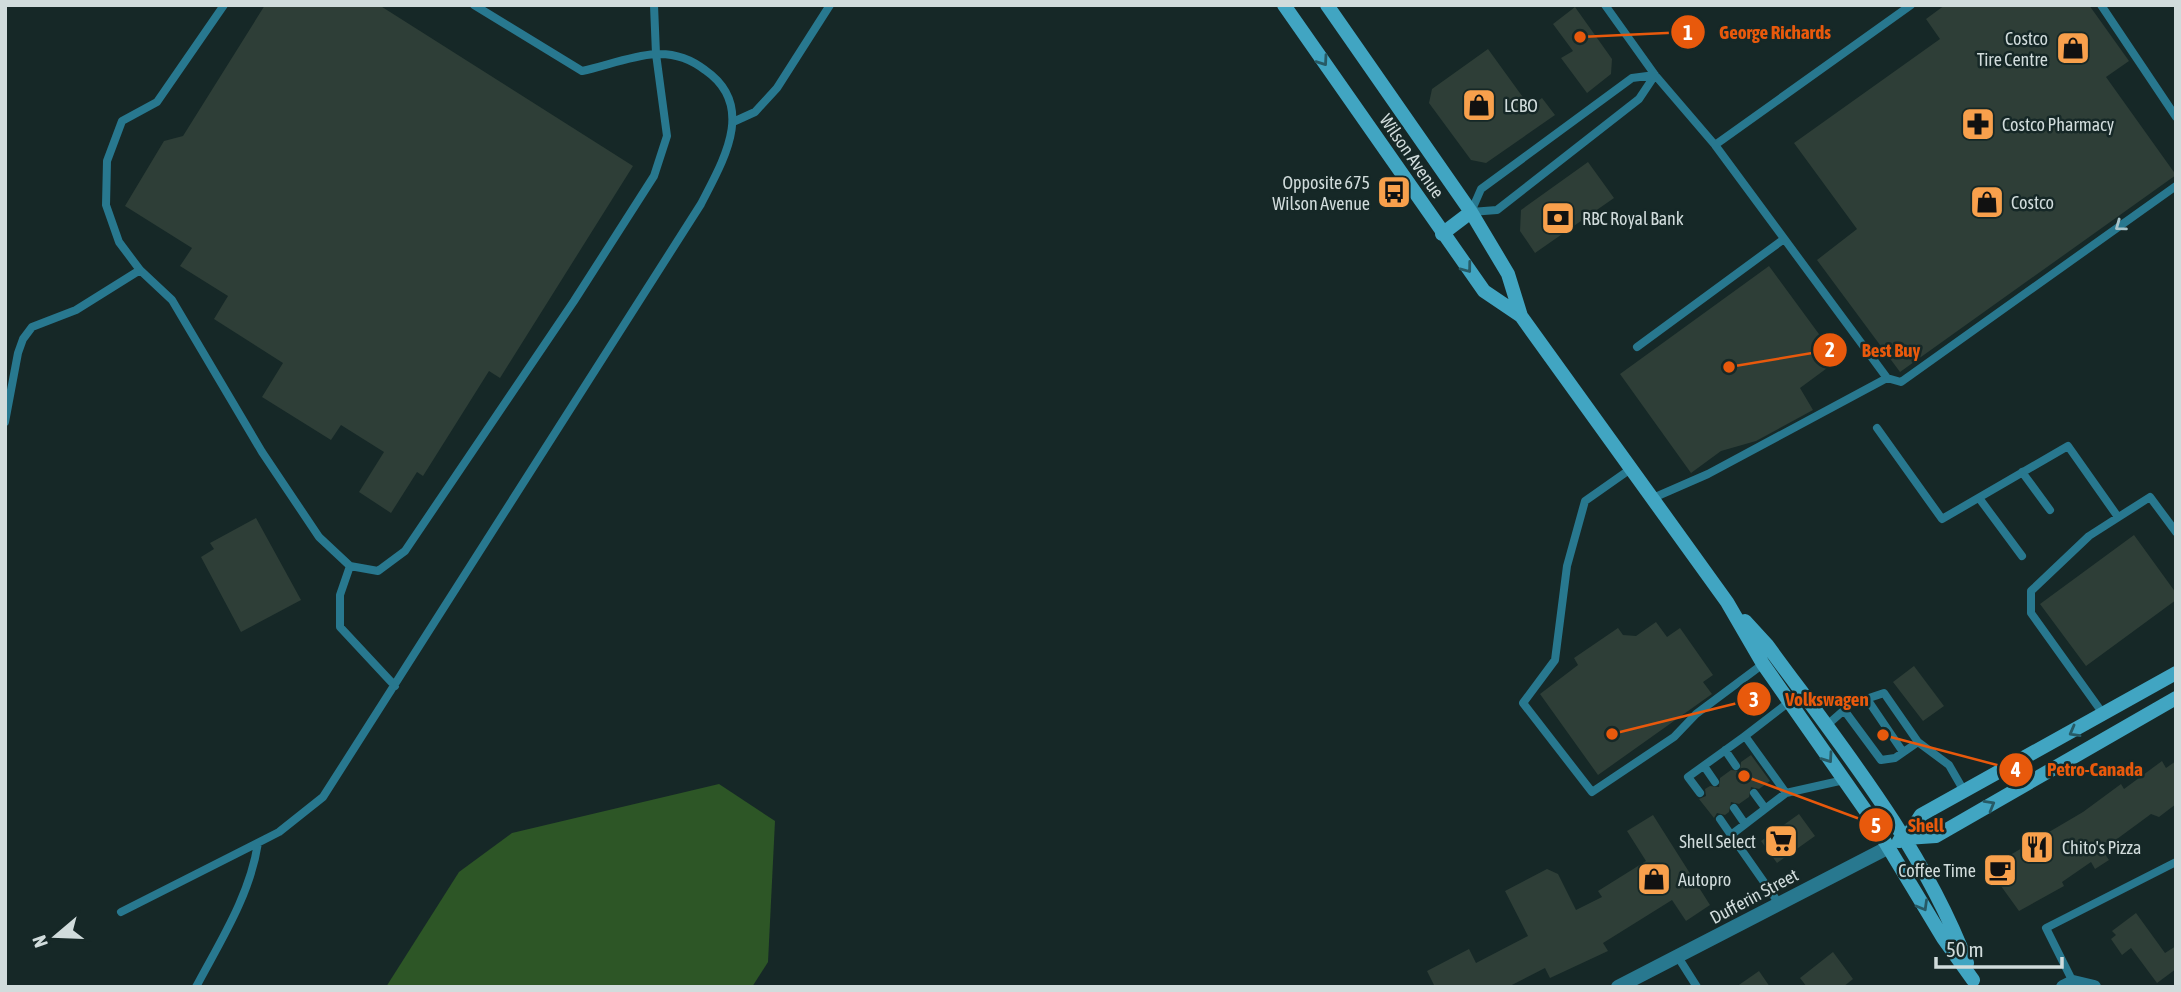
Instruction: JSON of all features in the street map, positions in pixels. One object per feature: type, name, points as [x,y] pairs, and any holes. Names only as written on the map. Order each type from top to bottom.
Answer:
[{"type":"main road","name":"Wilson Avenue","points":[[1284,5],[1483,291],[1521,316]]},
{"type":"main road","name":"Wilson Avenue","points":[[1327,5],[1471,212],[1508,274],[1521,316],[1727,602],[1763,664],[1889,847],[1970,984]]},
{"type":"main road","points":[[1441,234],[1471,212]]},
{"type":"main road","name":"Wilson Avenue","points":[[1727,602],[1767,645],[1906,838],[1954,929],[1970,984]]},
{"type":"main road","name":"Dufferin Street","points":[[1906,838],[1921,815],[2176,673]]},
{"type":"main road","name":"Dufferin Street","points":[[1889,847],[1906,838],[1936,836],[2176,698]]},
{"type":"street","name":"Dufferin Street","points":[[1618,987],[1889,847]]},
{"type":"street","points":[[2068,985],[2094,987]]},
{"type":"lane","points":[[224,5],[157,102],[122,121],[107,161],[106,205],[119,242],[140,270],[172,300],[262,452],[319,537],[350,566],[378,571],[405,551],[575,301],[654,176],[667,136],[656,54],[654,5]]},
{"type":"lane","points":[[121,912],[279,832],[323,797],[701,204],[727,154],[733,122],[731,104],[721,82],[683,57],[656,54],[582,71],[474,5]]},
{"type":"lane","points":[[733,122],[755,112],[777,88],[830,5]]},
{"type":"lane","points":[[1605,5],[1655,75],[1715,145],[1887,378],[1901,382],[2176,186]]},
{"type":"lane","points":[[1715,145],[1911,5]]},
{"type":"lane","points":[[2101,5],[2176,117]]},
{"type":"lane","points":[[1655,75],[1639,99],[1496,210],[1471,212],[1481,188],[1632,78],[1655,75]]},
{"type":"lane","points":[[1637,347],[1784,239]]},
{"type":"lane","points":[[5,422],[18,353],[23,339],[32,327],[76,310],[140,270]]},
{"type":"lane","points":[[1653,498],[1709,474],[1887,378]]},
{"type":"lane","points":[[1877,428],[1942,519],[2067,446],[2118,517]]},
{"type":"lane","points":[[1632,468],[1585,501],[1567,566],[1555,660],[1523,703],[1592,792],[1674,737],[1696,714],[1763,664]]},
{"type":"lane","points":[[2022,472],[2050,510]]},
{"type":"lane","points":[[2104,715],[2031,613],[2031,591],[2089,536],[2150,497],[2176,532]]},
{"type":"lane","points":[[1979,498],[2022,556]]},
{"type":"lane","points":[[350,566],[340,595],[340,627],[395,685]]},
{"type":"lane","points":[[1826,726],[1844,710],[1884,693],[1918,742],[1949,765],[1964,792]]},
{"type":"lane","points":[[1867,699],[1903,752]]},
{"type":"lane","points":[[1700,793],[1688,777],[1789,702]]},
{"type":"lane","points":[[1844,710],[1881,760],[1895,758],[1918,742]]},
{"type":"lane","points":[[1745,736],[1786,793]]},
{"type":"lane","points":[[1725,750],[1736,766]]},
{"type":"lane","points":[[1704,766],[1715,782]]},
{"type":"lane","points":[[1731,835],[1786,793],[1844,780]]},
{"type":"lane","points":[[1755,793],[1765,808]]},
{"type":"lane","points":[[1734,808],[1745,824]]},
{"type":"lane","points":[[1720,819],[1780,905]]},
{"type":"lane","points":[[196,987],[239,907],[254,871],[258,843]]},
{"type":"lane","points":[[2068,985],[2046,928],[2176,862]]},
{"type":"lane","points":[[1678,957],[1696,987]]},
{"type":"green space","points":[[719,784],[775,821],[768,962],[752,987],[386,987],[459,872],[512,833]]},
{"type":"building","points":[[265,5],[379,5],[633,166],[500,378],[489,371],[423,476],[417,472],[391,513],[359,492],[384,452],[341,425],[331,440],[262,397],[283,363],[214,319],[228,296],[180,266],[192,248],[125,206],[164,141],[183,136]]},
{"type":"building","name":"Costco","points":[[1945,5],[2089,5],[2129,61],[2106,77],[2176,175],[1900,372],[1817,260],[1857,229],[1794,143],[1940,39],[1926,19]]},
{"type":"building","points":[[1575,7],[1612,59],[1611,74],[1587,93],[1561,58],[1573,51],[1553,24]]},
{"type":"building","name":"LCBO","points":[[1488,49],[1530,107],[1542,98],[1555,115],[1486,163],[1471,160],[1429,103],[1432,89]]},
{"type":"building","points":[[1588,162],[1614,198],[1535,253],[1520,231],[1521,210]]},
{"type":"building","points":[[1769,266],[1838,360],[1800,388],[1813,410],[1756,441],[1721,451],[1691,473],[1620,374]]},
{"type":"building","points":[[256,518],[301,600],[241,632],[201,557],[214,549],[210,543]]},
{"type":"building","points":[[2134,535],[2176,593],[2176,600],[2086,666],[2040,604]]},
{"type":"building","points":[[1656,622],[1667,637],[1680,628],[1713,675],[1703,682],[1712,694],[1598,775],[1540,694],[1578,665],[1574,658],[1618,628],[1623,635],[1636,636]]},
{"type":"building","points":[[1914,666],[1944,706],[1923,721],[1893,682]]},
{"type":"building","points":[[1751,755],[1770,781],[1759,789],[1751,787],[1749,797],[1739,804],[1731,802],[1729,812],[1725,815],[1717,813],[1714,818],[1699,799],[1706,796],[1705,789],[1710,786],[1719,787],[1720,778],[1731,770],[1740,771],[1741,762]]},
{"type":"building","points":[[2162,761],[2166,768],[2176,761],[2176,804],[2159,817],[2151,814],[2102,850],[2109,860],[2095,869],[2091,862],[2062,882],[2064,886],[2019,911],[1988,868],[2083,812],[2121,784],[2124,789]]},
{"type":"building","points":[[1799,814],[1815,836],[1777,863],[1761,841]]},
{"type":"building","points":[[1653,815],[1710,905],[1686,921],[1672,900],[1603,943],[1608,951],[1550,978],[1545,968],[1508,987],[1435,987],[1427,971],[1469,949],[1476,963],[1528,936],[1505,891],[1547,869],[1558,874],[1576,910],[1602,897],[1598,891],[1646,861],[1627,831]]},
{"type":"building","points":[[2136,913],[2165,953],[2176,946],[2176,969],[2157,983],[2131,948],[2122,955],[2111,939],[2116,935],[2112,931]]},
{"type":"building","points":[[1833,952],[1853,979],[1843,987],[1807,987],[1800,978]]},
{"type":"building","points":[[1759,971],[1770,987],[1736,987]]},
{"type":"place","name":"George Richards","points":[[1580,37]]},
{"type":"place","name":"Costco Tire Centre","points":[[2073,48]]},
{"type":"place","name":"LCBO","points":[[1479,105]]},
{"type":"place","name":"Costco Pharmacy","points":[[1978,124]]},
{"type":"place","name":"Opposite 675 Wilson Avenue","points":[[1394,192]]},
{"type":"place","name":"Costco","points":[[1987,202]]},
{"type":"place","name":"RBC Royal Bank","points":[[1558,218]]},
{"type":"place","name":"Best Buy","points":[[1729,367]]},
{"type":"place","name":"Volkswagen","points":[[1612,734]]},
{"type":"place","name":"Petro-Canada","points":[[1883,735]]},
{"type":"place","name":"Shell","points":[[1744,776]]},
{"type":"place","name":"Shell Select","points":[[1781,841]]},
{"type":"place","name":"Chito's Pizza","points":[[2037,847]]},
{"type":"place","name":"Coffee Time","points":[[2000,870]]},
{"type":"place","name":"Autopro","points":[[1654,879]]}]
